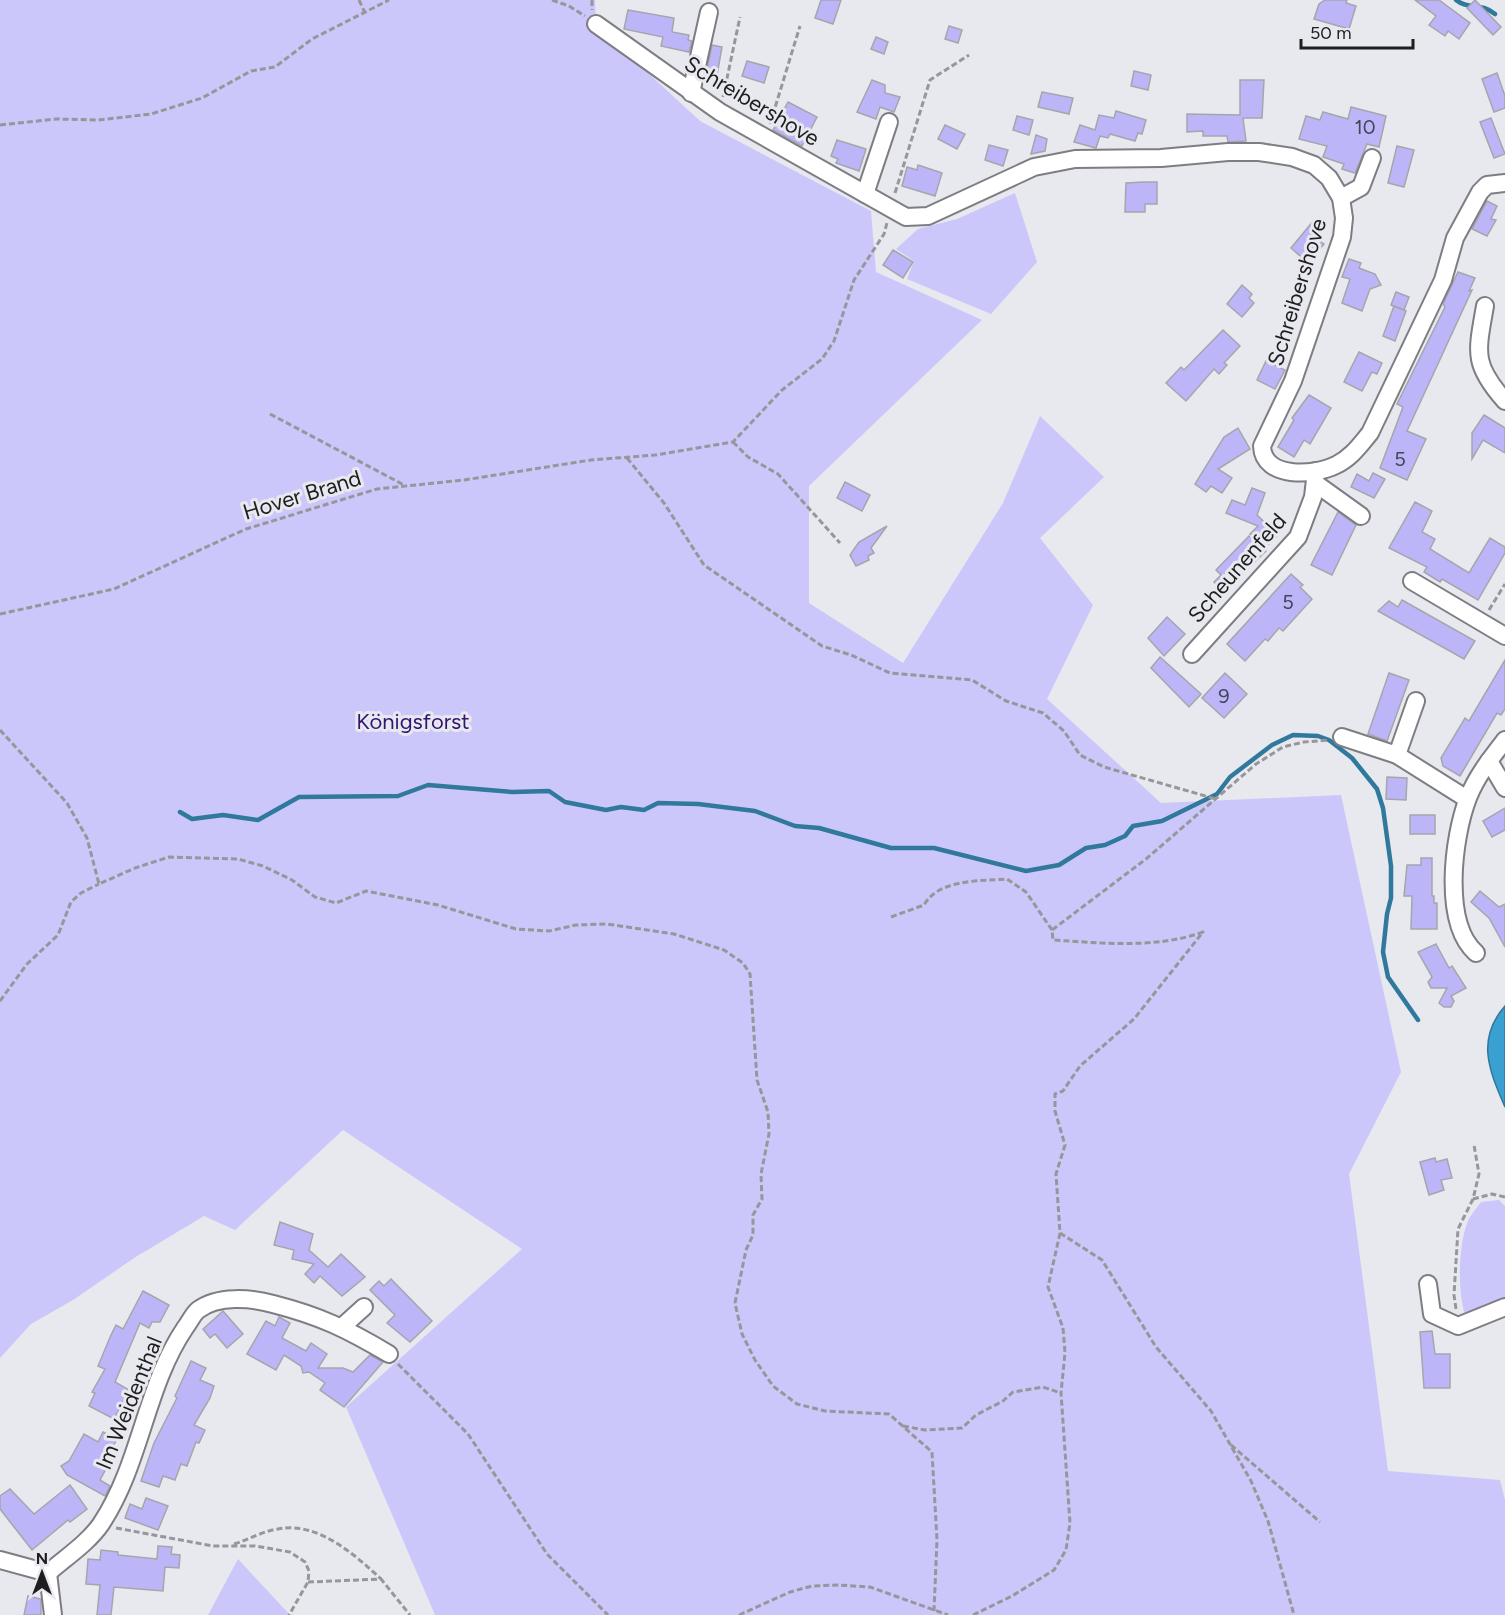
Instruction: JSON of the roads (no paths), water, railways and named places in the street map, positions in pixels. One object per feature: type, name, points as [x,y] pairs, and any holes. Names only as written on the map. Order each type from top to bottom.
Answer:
[{"type":"street","points":[[691,93],[709,12]]},
{"type":"street","name":"Schreibershove","points":[[594,22],[720,112],[906,217],[928,216],[1034,168],[1075,159],[1161,158],[1228,152],[1259,152],[1292,157],[1314,165],[1329,177],[1341,198],[1344,218],[1342,237],[1293,381],[1263,446],[1263,455],[1274,467],[1315,477],[1353,453],[1370,433],[1443,280],[1455,238],[1480,192],[1487,185],[1505,183]]},
{"type":"street","points":[[864,194],[889,122]]},
{"type":"street","points":[[1341,198],[1361,187],[1372,158]]},
{"type":"street","points":[[1485,306],[1480,337],[1480,367],[1505,401]]},
{"type":"street","points":[[1315,477],[1361,516]]},
{"type":"street","name":"Scheunenfeld","points":[[1192,654],[1291,547],[1305,524],[1315,477]]},
{"type":"street","points":[[1412,581],[1505,636]]},
{"type":"street","points":[[1397,755],[1416,701]]},
{"type":"street","points":[[1342,737],[1397,755],[1467,799]]},
{"type":"street","points":[[1476,953],[1462,936],[1454,893],[1457,848],[1467,799],[1489,761],[1505,740]]},
{"type":"street","points":[[1489,761],[1505,788]]},
{"type":"street","points":[[1428,1284],[1432,1314],[1458,1326],[1505,1307]]},
{"type":"street","name":"Im Weidenthal","points":[[48,1573],[100,1525],[127,1472],[154,1393],[177,1341],[198,1310],[219,1301],[255,1299],[315,1314],[344,1326],[389,1354]]},
{"type":"street","points":[[344,1326],[364,1307]]},
{"type":"street","points":[[0,1560],[48,1573],[53,1615]]},
{"type":"water","points":[[1505,1006],[1505,1107],[1490,1069],[1488,1044],[1490,1031]]},
{"type":"waterway","points":[[1456,0],[1465,5],[1485,8],[1495,14]]},
{"type":"waterway","points":[[180,812],[192,819],[223,815],[258,820],[299,797],[398,796],[428,785],[512,792],[549,791],[565,802],[606,810],[621,807],[644,810],[658,803],[698,804],[755,811],[795,826],[819,828],[891,848],[934,848],[1026,871],[1059,865],[1086,848],[1105,845],[1125,836],[1133,826],[1162,821],[1217,794],[1230,777],[1272,745],[1293,735],[1318,736],[1329,740],[1352,758],[1377,789],[1383,808],[1391,866],[1391,898],[1383,952],[1388,977],[1418,1020]]},
{"type":"park label","name":"Königsforst","points":[[413,721]]}]
